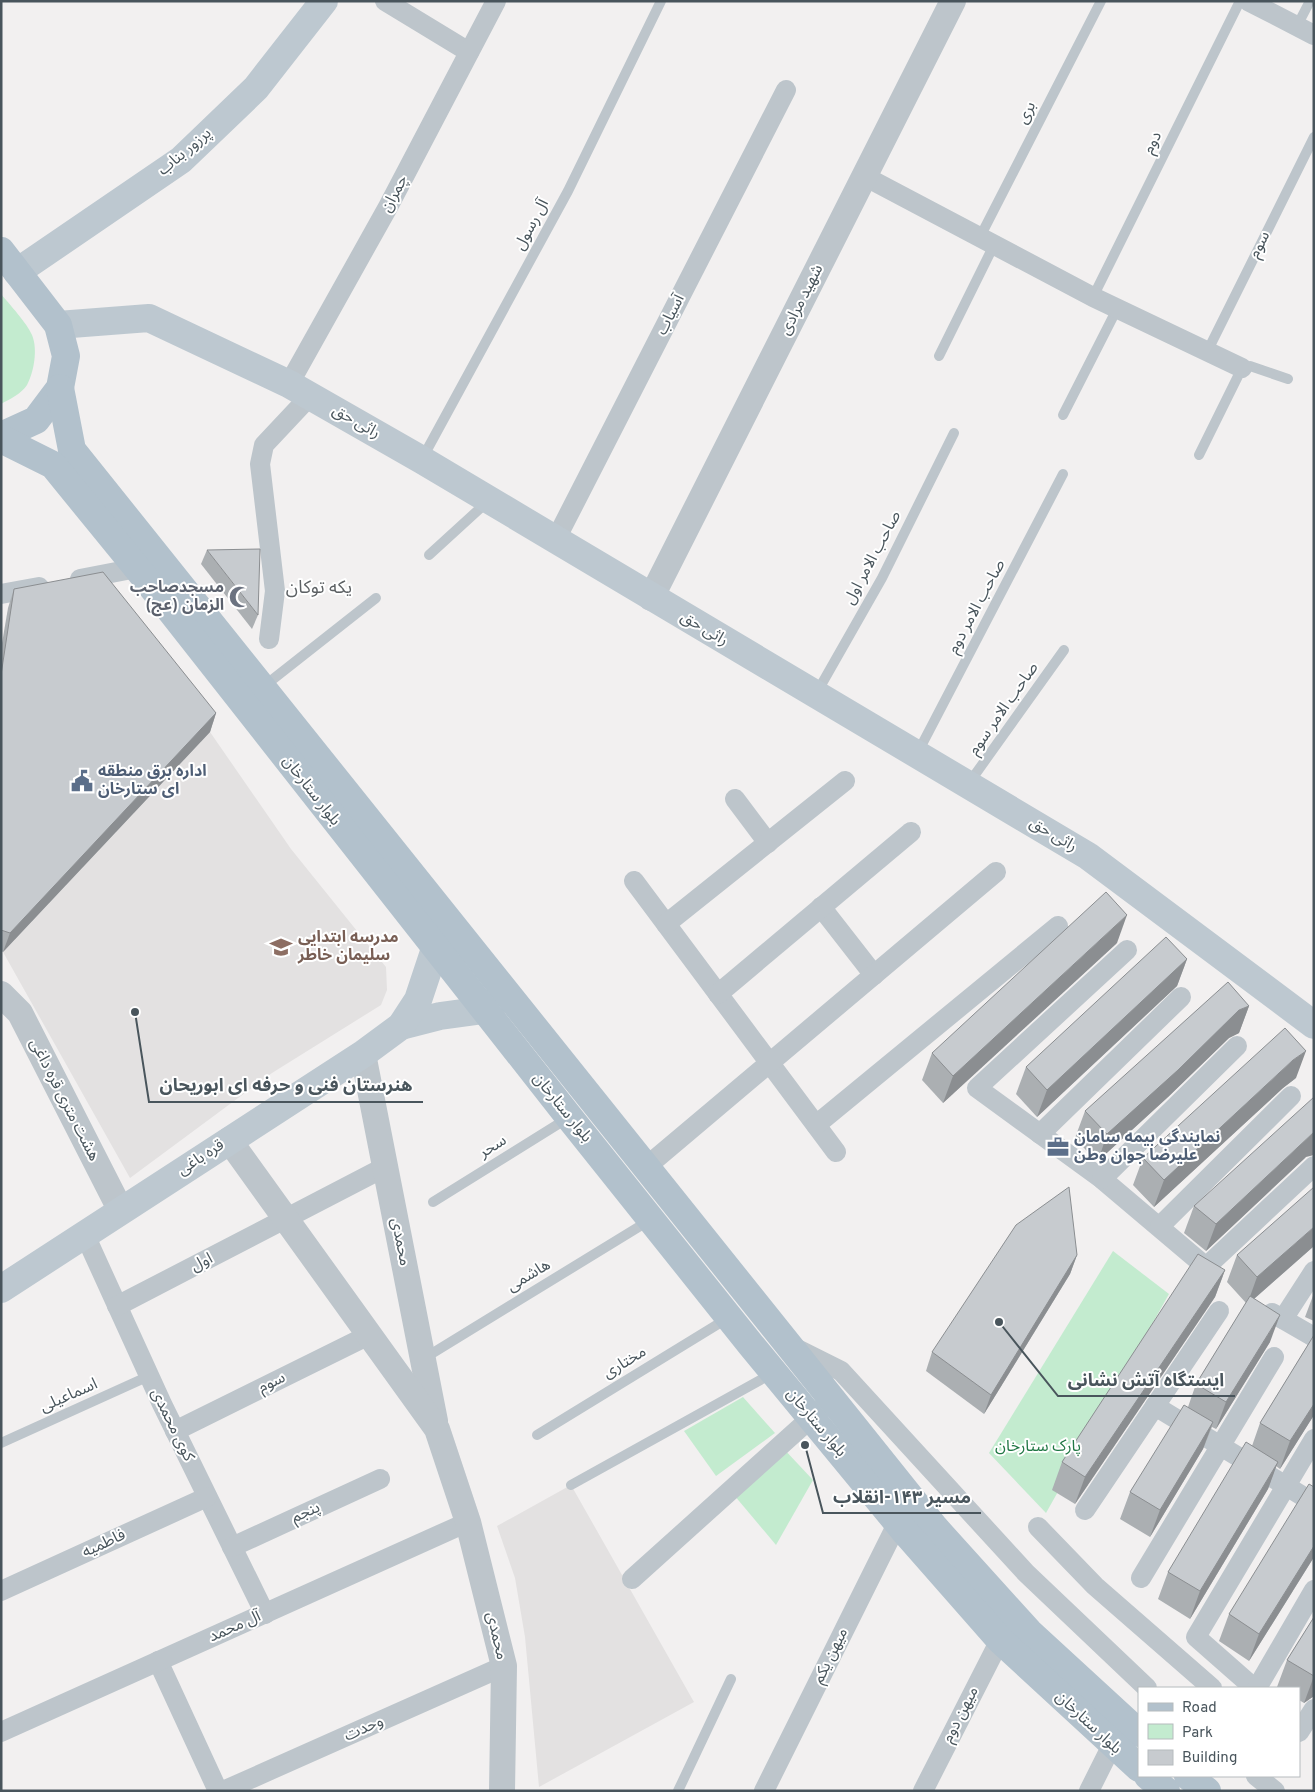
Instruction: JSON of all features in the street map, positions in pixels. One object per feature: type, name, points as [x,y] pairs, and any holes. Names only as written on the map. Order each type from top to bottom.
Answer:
[{"type":"main road","name":"پرزور بناب","points":[[9,262],[181,160],[256,88],[324,1]]},
{"type":"main road","points":[[1,437],[36,420],[60,388],[66,356],[58,325],[9,262]]},
{"type":"main road","name":"راثی حق","points":[[58,325],[149,318],[300,390],[422,460],[555,541],[1088,856],[1314,1025]]},
{"type":"main road","name":"بلوار ستارخان","points":[[60,388],[72,450],[458,931],[506,994],[935,1528],[1029,1632],[1138,1732]]},
{"type":"main road","name":"بلوار ستارخان","points":[[1,437],[53,465],[651,1220],[898,1522],[1000,1640],[1138,1767]]},
{"type":"main road","points":[[435,949],[458,931]]},
{"type":"main road","name":"قره باغی","points":[[1,1289],[363,1054],[401,1026],[418,1000],[435,949]]},
{"type":"main road","name":"قره باغی","points":[[401,1026],[440,1016],[484,1010],[506,994]]},
{"type":"main road","points":[[1149,1777],[1166,1791]]},
{"type":"main road","points":[[1189,1777],[1207,1791]]},
{"type":"street","points":[[386,1],[469,52]]},
{"type":"street","name":"چمران","points":[[269,639],[275,591],[260,464],[264,445],[300,390],[388,207],[496,1]]},
{"type":"street","name":"شهید مرادی","points":[[651,598],[953,1]]},
{"type":"street","points":[[1248,1],[1305,31]]},
{"type":"street","name":"آسیاب","points":[[555,541],[786,90]]},
{"type":"street","points":[[864,176],[1093,297],[1242,368]]},
{"type":"street","points":[[1,594],[136,568]]},
{"type":"street","points":[[666,924],[845,781]]},
{"type":"street","points":[[734,799],[768,843]]},
{"type":"street","points":[[718,994],[911,832]]},
{"type":"street","points":[[646,1167],[996,872]]},
{"type":"street","points":[[634,881],[836,1152]]},
{"type":"street","points":[[821,908],[874,975]]},
{"type":"street","points":[[816,1125],[1058,926]]},
{"type":"street","points":[[1127,950],[977,1088],[1102,1179],[1160,1226],[1206,1267],[1314,1166]]},
{"type":"street","name":"هشت متری قره داغی","points":[[1,994],[20,1013],[121,1211]]},
{"type":"street","points":[[1040,1134],[1181,997]]},
{"type":"street","points":[[1102,1179],[1236,1046]]},
{"type":"street","name":"محمدی","points":[[363,1054],[437,1430],[468,1522],[504,1666],[502,1791]]},
{"type":"street","points":[[1160,1226],[1291,1096]]},
{"type":"street","name":"محمدی","points":[[229,1140],[437,1430]]},
{"type":"street","name":"اول","points":[[117,1306],[385,1167]]},
{"type":"street","name":"کوی محمدی","points":[[85,1235],[175,1431],[265,1614]]},
{"type":"street","points":[[1314,1271],[1274,1314],[1314,1337]]},
{"type":"street","points":[[1085,1510],[1219,1311]]},
{"type":"street","name":"سوم","points":[[175,1431],[369,1335]]},
{"type":"street","points":[[788,1344],[841,1371],[1026,1573],[1146,1687]]},
{"type":"street","points":[[1141,1578],[1274,1357]]},
{"type":"street","points":[[632,1579],[832,1399]]},
{"type":"street","points":[[1155,1406],[1314,1503]]},
{"type":"street","points":[[1254,1687],[1196,1637],[1314,1439]]},
{"type":"street","name":"پنجم","points":[[232,1547],[380,1479]]},
{"type":"street","name":"فاطمیه","points":[[1,1591],[207,1497]]},
{"type":"street","name":"آل محمد","points":[[1,1732],[468,1522]]},
{"type":"street","name":"میهن یکم","points":[[764,1791],[898,1522]]},
{"type":"street","points":[[1038,1527],[1095,1586],[1211,1687]]},
{"type":"street","points":[[1256,1687],[1314,1590]]},
{"type":"street","name":"میهن دوم","points":[[923,1791],[1000,1640]]},
{"type":"street","points":[[158,1661],[218,1791]]},
{"type":"street","name":"وحدت","points":[[223,1791],[504,1666]]},
{"type":"street","points":[[1300,1729],[1314,1709]]},
{"type":"street","points":[[1089,1791],[1112,1745]]},
{"type":"street","points":[[1257,1777],[1275,1791]]},
{"type":"street","points":[[1281,1777],[1284,1791]]},
{"type":"lane","name":"آل رسول","points":[[422,460],[568,191],[661,1]]},
{"type":"lane","name":"بری","points":[[939,356],[987,241],[1100,1]]},
{"type":"lane","name":"دوم","points":[[1093,297],[1240,1]]},
{"type":"lane","points":[[1305,31],[1310,1]]},
{"type":"lane","name":"سوم","points":[[1207,352],[1314,137]]},
{"type":"lane","points":[[1063,416],[1117,308]]},
{"type":"lane","points":[[1199,455],[1242,368],[1250,366],[1288,379]]},
{"type":"lane","name":"صاحب الامر اول","points":[[815,695],[882,578],[954,434]]},
{"type":"lane","name":"صاحب الامر دوم","points":[[917,755],[1063,474]]},
{"type":"lane","points":[[429,555],[488,501]]},
{"type":"lane","points":[[262,687],[376,598]]},
{"type":"lane","name":"صاحب الامر سوم","points":[[968,785],[1064,650]]},
{"type":"lane","name":"سحر","points":[[433,1202],[569,1117]]},
{"type":"lane","name":"هاشمی","points":[[423,1359],[651,1220]]},
{"type":"lane","name":"مختاری","points":[[537,1434],[729,1317]]},
{"type":"lane","points":[[571,1485],[774,1372]]},
{"type":"lane","name":"اسماعیلی","points":[[1,1443],[149,1376]]},
{"type":"lane","points":[[678,1791],[730,1679]]},
{"type":"shaded area","points":[[210,732],[291,849],[386,967],[387,990],[381,1005],[272,1073],[130,1178],[3,952]]},
{"type":"shaded area","points":[[571,1485],[694,1702],[539,1787],[525,1637],[515,1578],[497,1526]]},
{"type":"green space","points":[[1,294],[30,330],[34,341],[35,354],[32,374],[25,388],[19,394],[1,404]]},
{"type":"green space","name":"پارک ستارخان","points":[[1113,1251],[1169,1294],[1046,1513],[989,1453]]},
{"type":"green space","points":[[743,1397],[775,1433],[716,1476],[684,1431]]},
{"type":"green space","points":[[783,1448],[813,1480],[776,1545],[734,1495]]},
{"type":"building","points":[[260,549],[258,615],[207,550]]},
{"type":"building","name":"اداره برق منطقه ای ستارخان","points":[[103,572],[216,713],[10,933],[1,930],[1,675],[14,589]]},
{"type":"building","points":[[1106,892],[1127,915],[953,1076],[932,1053]]},
{"type":"building","points":[[1166,937],[1187,959],[1047,1090],[1026,1067]]},
{"type":"building","points":[[1228,982],[1249,1006],[1239,1010],[1178,1070],[1107,1134],[1085,1111]]},
{"type":"building","points":[[1285,1028],[1306,1051],[1293,1060],[1164,1180],[1143,1158]]},
{"type":"building","points":[[1314,1097],[1314,1132],[1216,1224],[1194,1206]]},
{"type":"building","points":[[1069,1187],[1077,1255],[991,1395],[932,1352],[1016,1225]]},
{"type":"building","points":[[1314,1187],[1314,1227],[1257,1277],[1237,1255]]},
{"type":"building","points":[[1198,1254],[1225,1270],[1085,1477],[1062,1462]]},
{"type":"building","points":[[1250,1296],[1280,1315],[1226,1402],[1196,1384]]},
{"type":"building","points":[[1314,1335],[1314,1404],[1290,1441],[1260,1423]]},
{"type":"building","points":[[1184,1405],[1213,1422],[1160,1510],[1130,1492]]},
{"type":"building","points":[[1246,1442],[1278,1462],[1200,1591],[1168,1572]]},
{"type":"building","points":[[1309,1484],[1314,1487],[1314,1546],[1259,1634],[1229,1614]]},
{"type":"building","points":[[1314,1617],[1314,1676],[1287,1660]]},
{"type":"place","name":"مسجدصاحب الزمان (عج)","points":[[240,597]]},
{"type":"place","name":"اداره برق منطقه ای ستارخان","points":[[82,781]]},
{"type":"place","name":"مدرسه ابتدایی سلیمان خاطر","points":[[281,947]]},
{"type":"place","name":"هنرستان فنی و حرفه ای ابوریحان","points":[[135,1012]]},
{"type":"place","name":"نمایندگی بیمه سامان علیرضا جوان وطن","points":[[1058,1147]]},
{"type":"place","name":"ایستگاه آتش نشانی","points":[[999,1322]]},
{"type":"place","name":"مسیر ۱۴۳-انقلاب","points":[[805,1445]]},
{"type":"district","name":"یکه توکان","points":[[319,588]]}]
